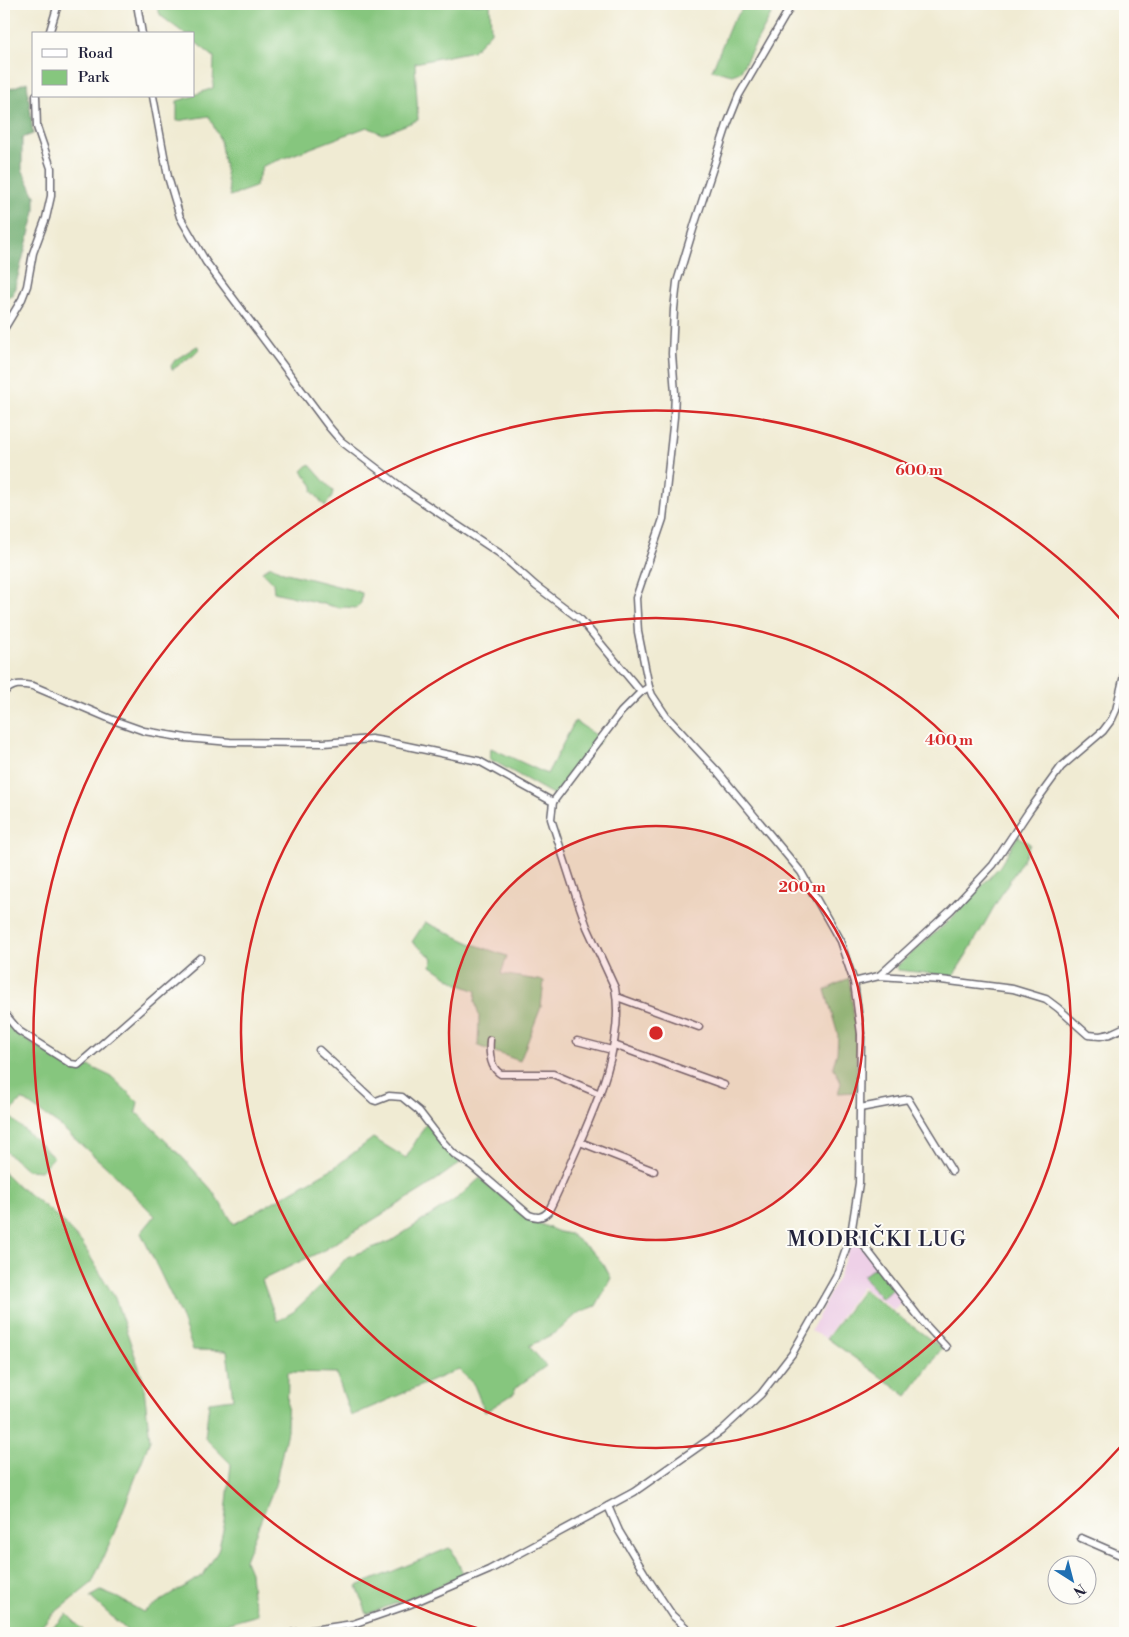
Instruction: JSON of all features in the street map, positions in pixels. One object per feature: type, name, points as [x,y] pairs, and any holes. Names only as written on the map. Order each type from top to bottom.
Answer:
[{"type":"street","points":[[50,32],[58,4]]},
{"type":"street","points":[[137,4],[142,32]]},
{"type":"street","points":[[292,1633],[352,1624],[408,1605],[488,1570],[634,1492],[721,1431],[761,1394],[792,1354],[836,1277],[851,1234],[859,1183],[861,1034],[854,982],[840,941],[801,872],[717,771],[666,716],[652,696],[638,632],[636,598],[663,519],[674,416],[675,393],[672,354],[677,282],[727,124],[740,95],[792,4]]},
{"type":"street","points":[[4,329],[27,286],[33,253],[52,196],[51,168],[37,127],[36,98]]},
{"type":"street","points":[[153,98],[168,177],[180,217],[206,262],[329,427],[341,441],[409,493],[499,553],[536,586],[582,620],[641,692]]},
{"type":"street","points":[[879,976],[951,910],[993,865],[1061,766],[1108,725],[1116,710],[1125,671]]},
{"type":"street","points":[[4,692],[11,686],[22,684],[33,686],[144,731],[186,738],[240,742],[324,743],[383,741],[479,761],[553,802]]},
{"type":"street","points":[[319,1050],[373,1100],[376,1101],[389,1096],[402,1097],[419,1111],[454,1154],[472,1166],[530,1215],[541,1217],[548,1212],[600,1094],[616,1032],[617,997],[615,988],[576,896],[551,819],[553,802],[621,712],[641,692],[649,688]]},
{"type":"street","points":[[4,1013],[19,1031],[71,1064],[78,1065],[200,958]]},
{"type":"street","points":[[854,982],[879,976],[991,986],[1029,993],[1046,999],[1088,1035],[1100,1036],[1110,1034],[1125,1027]]},
{"type":"street","points":[[617,997],[699,1027]]},
{"type":"street","points":[[490,1040],[492,1064],[501,1074],[554,1074],[600,1094]]},
{"type":"street","points":[[577,1041],[613,1047],[724,1085]]},
{"type":"street","points":[[860,1108],[908,1099],[952,1171]]},
{"type":"street","points":[[580,1142],[654,1171]]},
{"type":"street","points":[[851,1234],[860,1242],[922,1322],[946,1347]]},
{"type":"street","points":[[608,1506],[619,1531],[648,1579],[672,1615],[692,1633]]},
{"type":"street","points":[[1081,1538],[1125,1556]]},
{"type":"shaded area","points":[[852,1240],[859,1244],[904,1301],[894,1310],[862,1287],[826,1338],[811,1331],[839,1275]]},
{"type":"green space","points":[[155,4],[490,4],[491,32],[473,51],[415,63],[418,120],[382,134],[367,127],[263,166],[255,187],[230,196],[220,140],[209,116],[177,121],[177,101],[195,98],[195,95],[213,88],[214,57],[195,42],[195,32],[182,32],[161,16]]},
{"type":"green space","points":[[746,4],[777,4],[740,72],[732,75],[712,70],[731,24]]},
{"type":"green space","points":[[27,82],[33,134],[22,138],[22,169],[35,196],[35,212],[13,295],[4,300],[4,91]]},
{"type":"green space","points":[[197,346],[200,348],[194,354],[172,370],[171,366],[175,360]]},
{"type":"green space","points":[[309,464],[333,491],[332,497],[325,506],[312,491],[313,486],[302,471]]},
{"type":"green space","points":[[271,566],[283,572],[362,593],[361,603],[356,608],[340,608],[274,592],[273,583],[262,571]]},
{"type":"green space","points":[[575,721],[602,739],[554,795],[490,759],[491,748],[547,774]]},
{"type":"green space","points":[[1018,836],[1030,844],[1028,850],[953,976],[897,970],[897,966],[951,919],[1000,866]]},
{"type":"green space","points":[[425,922],[470,943],[507,956],[501,974],[544,981],[541,1007],[520,1061],[478,1046],[479,1016],[475,1001],[476,991],[458,984],[431,966],[433,958],[412,942]]},
{"type":"green space","points":[[849,978],[856,1033],[857,1092],[838,1093],[841,1083],[833,1066],[837,1053],[838,1035],[825,990]]},
{"type":"green space","points":[[4,1020],[12,1031],[75,1071],[89,1066],[112,1077],[138,1102],[136,1112],[182,1157],[211,1189],[234,1224],[335,1167],[373,1138],[406,1158],[427,1122],[441,1144],[460,1163],[425,1188],[324,1250],[262,1280],[277,1321],[293,1312],[326,1281],[347,1257],[391,1241],[459,1197],[480,1178],[527,1218],[559,1232],[570,1234],[594,1253],[604,1265],[611,1278],[596,1306],[578,1313],[557,1332],[529,1346],[546,1366],[514,1389],[515,1393],[485,1412],[474,1385],[459,1369],[351,1416],[336,1373],[288,1372],[287,1431],[275,1485],[245,1560],[250,1572],[252,1595],[258,1615],[193,1633],[130,1633],[90,1597],[101,1591],[143,1612],[203,1575],[218,1551],[225,1522],[231,1464],[205,1438],[209,1402],[233,1399],[227,1351],[193,1350],[181,1316],[141,1233],[155,1216],[111,1171],[59,1125],[22,1099],[8,1115],[54,1157],[41,1171],[27,1170],[4,1150]]},
{"type":"green space","points":[[4,1172],[57,1216],[82,1243],[115,1298],[143,1379],[150,1440],[117,1526],[92,1583],[53,1614],[35,1633],[4,1633]]},
{"type":"green space","points":[[875,1267],[893,1289],[882,1299],[863,1276]]},
{"type":"green space","points":[[863,1290],[942,1348],[907,1396],[827,1338]]},
{"type":"green space","points":[[449,1548],[452,1550],[464,1575],[367,1614],[357,1586]]},
{"type":"green space","points":[[67,1614],[86,1633],[46,1633]]},
{"type":"district","name":"MODRIČKI LUG","points":[[877,1239]]}]
